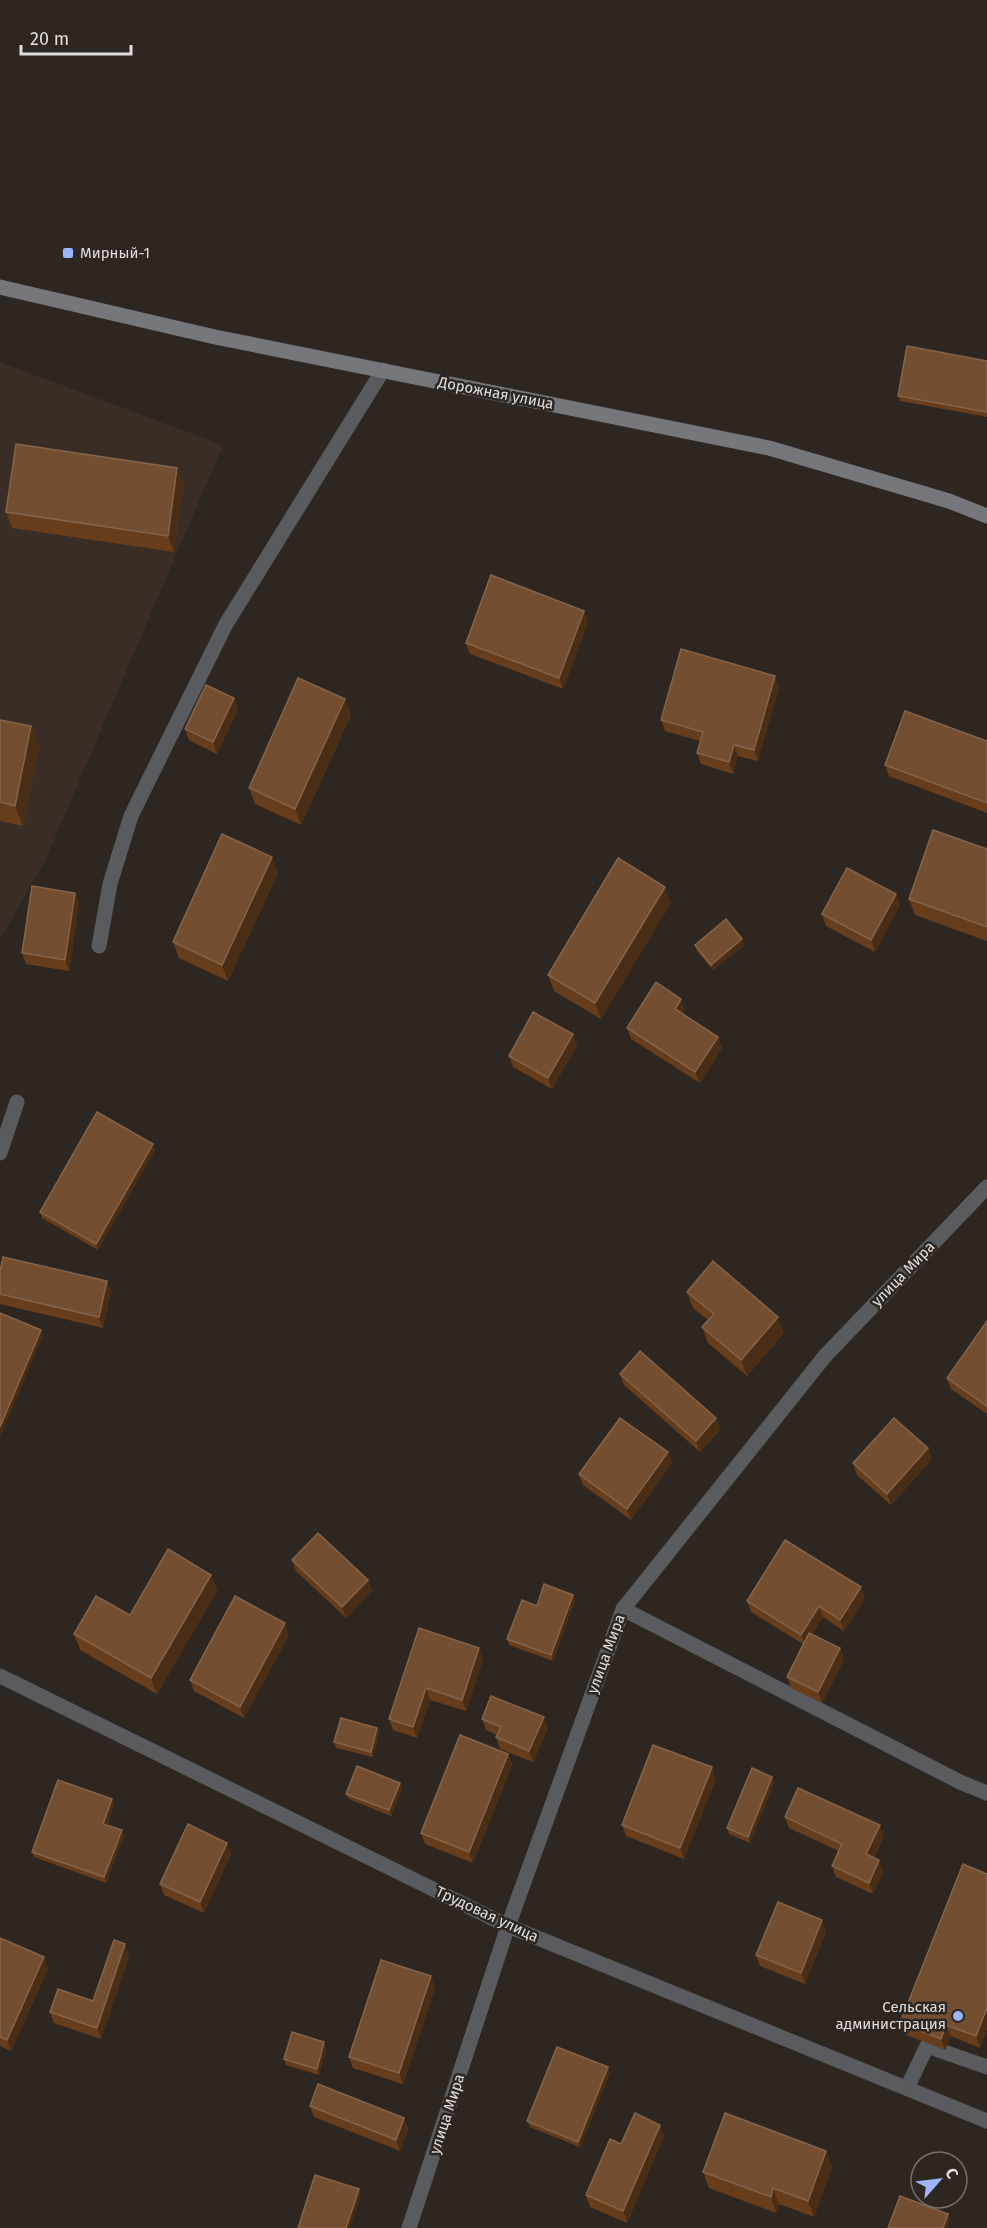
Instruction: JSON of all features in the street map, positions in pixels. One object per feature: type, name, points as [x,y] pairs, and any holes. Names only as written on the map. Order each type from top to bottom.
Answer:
[{"type":"street","name":"Дорожная улица","points":[[0,287],[215,337],[769,448],[949,501],[987,516]]},
{"type":"street","points":[[99,946],[110,884],[131,816],[191,694],[226,624],[383,370]]},
{"type":"street","points":[[0,1153],[17,1102]]},
{"type":"street","name":"улица Мира","points":[[409,2228],[508,1926],[623,1609],[825,1356],[987,1187]]},
{"type":"street","points":[[623,1609],[960,1782],[987,1793]]},
{"type":"street","name":"Трудовая улица","points":[[0,1676],[508,1926],[987,2121]]},
{"type":"street","points":[[907,2088],[927,2046],[987,2067]]},
{"type":"shaded area","points":[[0,362],[223,445],[46,859],[0,939]]},
{"type":"building","points":[[907,346],[987,361],[987,412],[898,396]]},
{"type":"building","points":[[16,444],[177,468],[168,536],[6,512]]},
{"type":"building","points":[[491,575],[584,611],[559,678],[466,643]]},
{"type":"building","points":[[681,649],[775,676],[754,750],[734,745],[729,762],[697,753],[703,732],[661,720]]},
{"type":"building","points":[[298,678],[345,699],[295,809],[249,788]]},
{"type":"building","points":[[206,685],[234,698],[213,742],[185,729]]},
{"type":"building","points":[[905,711],[987,741],[987,803],[885,765]]},
{"type":"building","points":[[0,720],[31,726],[15,806],[0,802]]},
{"type":"building","points":[[933,830],[987,849],[987,927],[909,899]]},
{"type":"building","points":[[222,834],[272,857],[222,965],[173,942]]},
{"type":"building","points":[[618,858],[665,887],[595,1003],[548,975]]},
{"type":"building","points":[[847,868],[896,894],[871,940],[822,914]]},
{"type":"building","points":[[32,886],[75,893],[65,960],[22,953]]},
{"type":"building","points":[[726,919],[742,939],[711,965],[695,945]]},
{"type":"building","points":[[656,982],[681,999],[675,1009],[718,1037],[695,1072],[627,1028]]},
{"type":"building","points":[[533,1012],[573,1034],[548,1078],[509,1056]]},
{"type":"building","points":[[97,1112],[153,1144],[96,1244],[40,1212]]},
{"type":"building","points":[[3,1257],[107,1281],[99,1317],[0,1294],[0,1271]]},
{"type":"building","points":[[713,1261],[778,1317],[741,1360],[702,1327],[714,1314],[687,1292]]},
{"type":"building","points":[[0,1313],[41,1330],[0,1427]]},
{"type":"building","points":[[987,1321],[987,1406],[947,1378]]},
{"type":"building","points":[[640,1351],[716,1418],[696,1441],[620,1374]]},
{"type":"building","points":[[620,1418],[668,1452],[627,1509],[579,1474]]},
{"type":"building","points":[[894,1418],[928,1448],[887,1494],[853,1463]]},
{"type":"building","points":[[318,1533],[368,1580],[342,1607],[292,1560]]},
{"type":"building","points":[[785,1540],[861,1587],[840,1620],[819,1606],[801,1635],[747,1601]]},
{"type":"building","points":[[168,1549],[211,1575],[151,1678],[74,1634],[96,1596],[130,1615]]},
{"type":"building","points":[[544,1584],[573,1595],[551,1655],[507,1639],[522,1600],[537,1606]]},
{"type":"building","points":[[235,1596],[285,1623],[240,1707],[190,1680]]},
{"type":"building","points":[[419,1628],[479,1648],[462,1700],[426,1688],[413,1727],[389,1719]]},
{"type":"building","points":[[809,1633],[840,1648],[818,1692],[787,1677]]},
{"type":"building","points":[[491,1696],[544,1717],[529,1751],[496,1737],[501,1727],[482,1719]]},
{"type":"building","points":[[341,1718],[377,1728],[371,1752],[334,1742]]},
{"type":"building","points":[[460,1735],[508,1754],[469,1852],[421,1833]]},
{"type":"building","points":[[653,1745],[712,1767],[680,1848],[622,1825]]},
{"type":"building","points":[[357,1766],[400,1783],[389,1810],[346,1794]]},
{"type":"building","points":[[752,1768],[772,1777],[748,1837],[727,1828]]},
{"type":"building","points":[[58,1780],[112,1799],[103,1824],[122,1830],[104,1877],[32,1852]]},
{"type":"building","points":[[798,1788],[880,1825],[866,1854],[879,1860],[869,1883],[832,1866],[842,1844],[785,1817]]},
{"type":"building","points":[[188,1824],[227,1843],[200,1902],[160,1884]]},
{"type":"building","points":[[963,1864],[987,1874],[987,2008],[976,2036],[946,2025],[941,2039],[900,2023]]},
{"type":"building","points":[[778,1902],[822,1920],[801,1973],[756,1955]]},
{"type":"building","points":[[0,1938],[44,1957],[7,2040],[0,2037]]},
{"type":"building","points":[[114,1940],[125,1944],[97,2028],[50,2012],[58,1989],[93,2001]]},
{"type":"building","points":[[381,1960],[431,1976],[399,2073],[349,2057]]},
{"type":"building","points":[[292,2032],[324,2042],[317,2069],[284,2059]]},
{"type":"building","points":[[557,2047],[608,2067],[578,2142],[527,2121]]},
{"type":"building","points":[[318,2084],[404,2118],[396,2140],[310,2106]]},
{"type":"building","points":[[635,2113],[660,2125],[623,2211],[586,2195],[610,2139],[621,2144]]},
{"type":"building","points":[[725,2113],[826,2151],[808,2201],[773,2188],[771,2197],[703,2172]]},
{"type":"building","points":[[315,2175],[359,2189],[346,2228],[298,2228]]},
{"type":"building","points":[[900,2196],[909,2199],[909,2210],[937,2210],[948,2214],[943,2228],[888,2228]]},
{"type":"place","name":"Мирный-1","points":[[68,253]]},
{"type":"place","name":"Сельская администрация","points":[[958,2016]]}]
